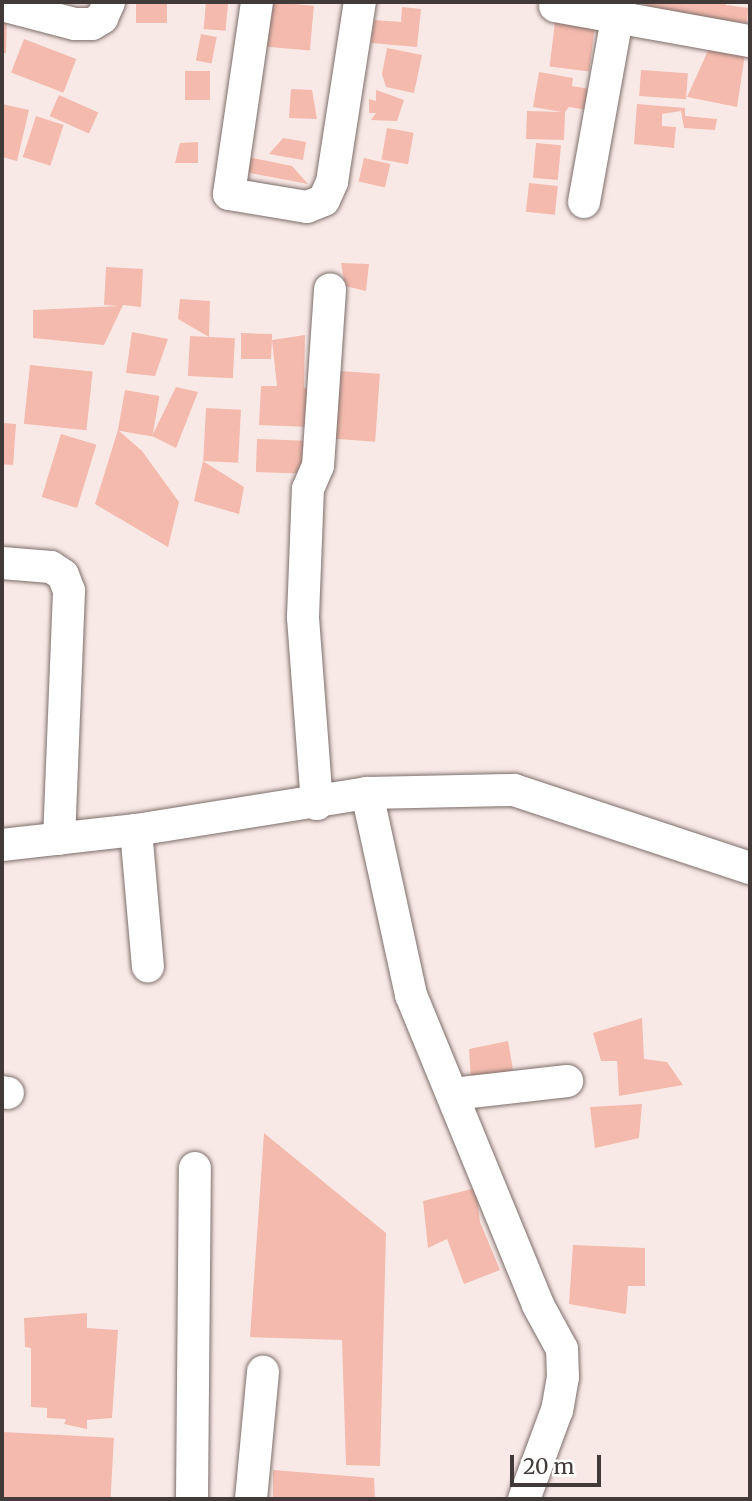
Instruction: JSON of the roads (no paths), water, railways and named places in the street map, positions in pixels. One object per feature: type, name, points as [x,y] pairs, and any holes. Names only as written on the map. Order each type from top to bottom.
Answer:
[{"type":"street","points":[[2,5],[75,24],[92,24],[102,18],[109,2]]},
{"type":"street","points":[[257,2],[229,194],[233,199],[307,207],[324,200],[331,182],[359,2]]},
{"type":"street","points":[[555,6],[619,8],[750,41]]},
{"type":"street","points":[[584,202],[619,8]]},
{"type":"street","points":[[317,804],[303,617],[308,489],[318,467],[330,289]]},
{"type":"street","points":[[2,563],[51,567],[63,575],[69,591],[59,839]]},
{"type":"street","points":[[2,845],[136,830],[317,804],[368,793],[514,790],[750,868]]},
{"type":"street","points":[[368,793],[411,995],[538,1305],[562,1349],[563,1377],[557,1410],[524,1499]]},
{"type":"street","points":[[136,830],[148,966]]},
{"type":"street","points":[[453,1094],[566,1081]]},
{"type":"street","points":[[192,1499],[195,1168]]},
{"type":"street","points":[[251,1499],[263,1372]]}]
